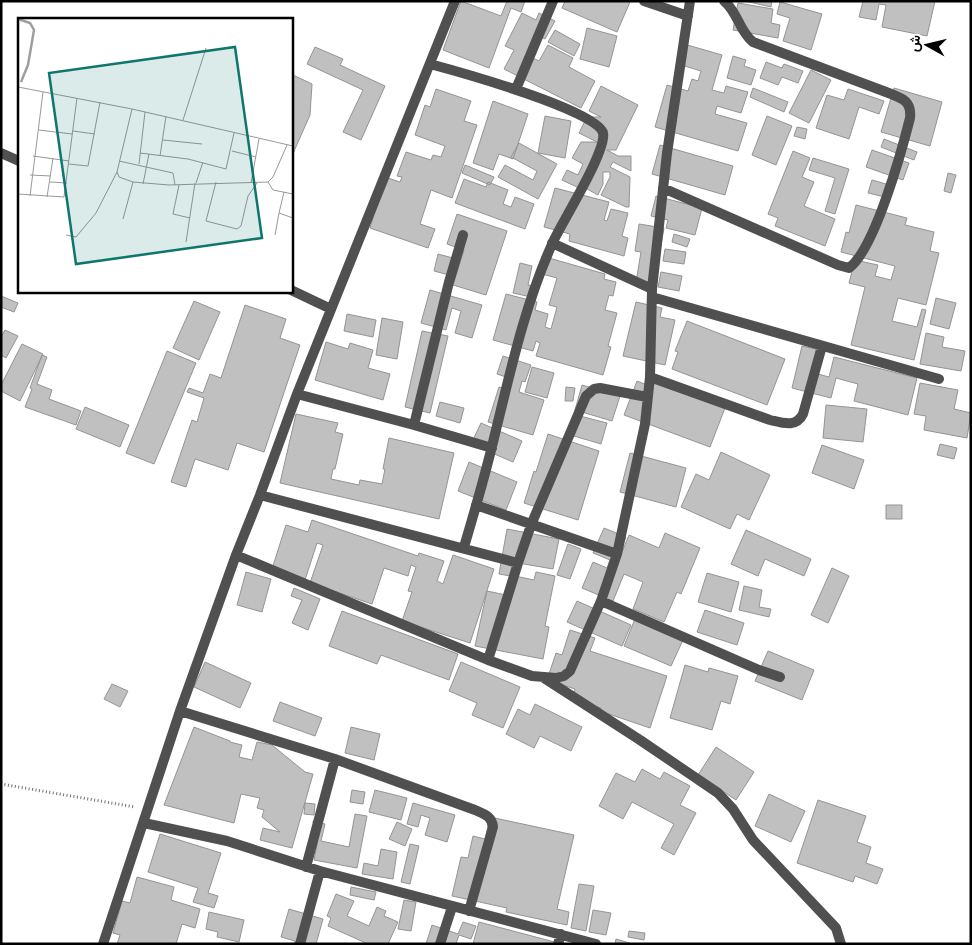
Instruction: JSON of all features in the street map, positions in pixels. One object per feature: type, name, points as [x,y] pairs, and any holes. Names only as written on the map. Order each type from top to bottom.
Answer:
[{"type":"street","points":[[103,944],[180,711],[236,555],[330,309],[455,1]]},
{"type":"street","points":[[516,89],[553,1]]},
{"type":"street","points":[[644,1],[688,16]]},
{"type":"street","points":[[236,555],[488,660],[532,676],[556,678],[564,676],[570,671],[601,602],[617,554],[645,424],[650,377],[652,293],[663,188],[690,1]]},
{"type":"street","points":[[663,188],[838,265],[849,268],[861,255],[872,236],[889,187],[910,118],[908,103],[886,92],[753,42],[745,35],[732,8],[724,1]]},
{"type":"street","points":[[430,64],[516,89],[582,116],[600,127],[603,133],[603,142],[594,164],[552,243],[525,314],[492,448],[464,547]]},
{"type":"street","points":[[1,153],[18,161]]},
{"type":"street","points":[[414,425],[449,282],[463,235]]},
{"type":"street","points":[[552,243],[652,293],[822,346],[938,379]]},
{"type":"street","points":[[292,290],[330,309]]},
{"type":"street","points":[[650,377],[770,420],[791,424],[800,419],[803,414],[822,346]]},
{"type":"street","points":[[488,660],[531,525],[588,392],[600,388],[647,397]]},
{"type":"street","points":[[297,394],[492,448]]},
{"type":"street","points":[[260,494],[518,562]]},
{"type":"street","points":[[476,505],[617,554]]},
{"type":"street","points":[[601,602],[759,670],[780,677]]},
{"type":"street","points":[[544,678],[718,793],[733,809],[753,840],[836,928],[840,944]]},
{"type":"street","points":[[180,711],[335,759],[463,806],[490,818],[493,827],[469,910]]},
{"type":"street","points":[[306,867],[335,759]]},
{"type":"street","points":[[144,823],[227,841],[306,867],[469,910],[560,939],[596,944]]},
{"type":"street","points":[[300,944],[320,871]]},
{"type":"street","points":[[440,944],[452,907]]},
{"type":"path","points":[[1,784],[148,810]]},
{"type":"building","points":[[461,1],[501,16],[507,1],[525,1],[521,12],[511,8],[489,68],[443,50]]},
{"type":"building","points":[[565,1],[630,2],[617,32],[562,8]]},
{"type":"building","points":[[745,1],[772,1],[771,7]]},
{"type":"building","points":[[863,1],[935,1],[927,36],[882,27],[886,5],[879,4],[876,20],[859,17]]},
{"type":"building","points":[[780,2],[822,14],[811,50],[783,41],[790,18],[777,14]]},
{"type":"building","points":[[738,3],[773,9],[771,23],[780,25],[778,38],[733,30]]},
{"type":"building","points":[[522,13],[536,20],[539,13],[555,21],[545,39],[537,35],[527,55],[539,61],[548,45],[573,58],[569,67],[595,81],[581,108],[504,69],[514,50],[505,46]]},
{"type":"building","points":[[587,28],[617,36],[609,67],[580,59]]},
{"type":"building","points":[[555,30],[580,44],[574,56],[548,42]]},
{"type":"building","points":[[684,44],[722,55],[712,90],[724,93],[726,86],[748,92],[741,113],[717,106],[715,114],[747,123],[738,151],[655,127],[667,85],[688,91],[692,79],[698,81],[701,71],[678,64]]},
{"type":"building","points":[[315,47],[343,59],[340,65],[385,86],[361,140],[343,132],[363,90],[307,64]]},
{"type":"building","points":[[733,56],[746,60],[744,66],[756,70],[751,85],[727,78]]},
{"type":"building","points":[[766,62],[782,68],[784,64],[803,71],[798,83],[782,77],[778,85],[760,78]]},
{"type":"building","points":[[811,70],[831,80],[809,123],[789,113]]},
{"type":"building","points":[[292,74],[312,84],[310,115],[292,156]]},
{"type":"building","points":[[601,86],[638,105],[616,150],[607,150],[618,156],[631,156],[631,171],[613,162],[610,167],[630,177],[629,207],[601,195],[610,177],[610,172],[603,172],[603,184],[598,195],[562,180],[567,170],[578,175],[583,164],[572,158],[581,142],[597,142],[579,133],[587,117],[601,117],[589,111]]},
{"type":"building","points":[[753,88],[788,102],[784,112],[750,97]]},
{"type":"building","points":[[894,88],[942,102],[930,146],[881,132]]},
{"type":"building","points":[[436,89],[471,101],[464,121],[477,125],[452,198],[431,190],[420,224],[435,229],[428,248],[370,228],[385,177],[400,182],[402,177],[397,176],[406,152],[431,160],[433,155],[441,157],[445,146],[415,135],[425,105],[430,107]]},
{"type":"building","points":[[848,89],[884,101],[879,114],[859,107],[849,139],[816,128],[827,95],[844,100]]},
{"type":"building","points":[[493,101],[528,114],[513,159],[499,154],[493,170],[473,163]]},
{"type":"building","points":[[545,116],[571,121],[565,158],[538,153]]},
{"type":"building","points":[[767,116],[792,126],[776,165],[752,155]]},
{"type":"building","points":[[797,127],[807,129],[805,139],[794,136]]},
{"type":"building","points":[[884,139],[917,152],[914,160],[881,147]]},
{"type":"building","points":[[519,143],[557,164],[538,199],[498,177],[505,165],[533,180],[537,171],[511,157]]},
{"type":"building","points":[[660,145],[733,166],[725,195],[652,174]]},
{"type":"building","points":[[872,150],[909,163],[903,180],[866,167]]},
{"type":"building","points":[[793,151],[810,158],[802,177],[814,182],[804,206],[835,219],[825,246],[775,226],[778,218],[768,214]]},
{"type":"building","points":[[813,158],[849,169],[835,214],[825,211],[835,178],[809,170]]},
{"type":"building","points":[[465,165],[494,177],[490,185],[462,173]]},
{"type":"building","points":[[948,173],[956,175],[951,193],[944,191]]},
{"type":"building","points":[[464,179],[486,187],[488,182],[508,190],[503,204],[511,207],[515,197],[534,204],[525,229],[455,203]]},
{"type":"building","points":[[872,180],[893,186],[889,198],[868,193]]},
{"type":"building","points":[[555,188],[609,202],[604,220],[607,221],[611,209],[628,213],[622,236],[628,238],[624,256],[569,241],[570,234],[544,227]]},
{"type":"building","points":[[656,196],[702,208],[695,235],[666,228],[668,220],[651,216]]},
{"type":"building","points":[[856,205],[907,218],[905,225],[934,232],[930,251],[939,253],[926,305],[898,298],[892,321],[917,327],[922,309],[926,310],[914,360],[851,345],[865,287],[849,283],[855,260],[878,265],[875,276],[891,280],[895,266],[841,252],[846,232],[849,233]]},
{"type":"building","points":[[457,214],[507,231],[486,295],[453,285],[464,250],[447,244]]},
{"type":"building","points":[[639,224],[664,228],[654,285],[636,282],[641,252],[635,251]]},
{"type":"building","points":[[674,234],[690,239],[687,247],[672,242]]},
{"type":"building","points":[[665,249],[686,252],[684,264],[663,261]]},
{"type":"building","points":[[438,254],[453,258],[449,275],[434,271]]},
{"type":"building","points":[[542,256],[605,274],[604,279],[616,282],[613,296],[609,295],[605,310],[617,313],[608,346],[611,347],[603,375],[536,356],[540,343],[536,341],[533,351],[493,340],[506,294],[537,302],[535,310],[548,314],[545,327],[551,329],[557,307],[549,305],[557,278],[538,273]]},
{"type":"building","points":[[520,263],[532,266],[528,285],[533,286],[531,297],[513,293]]},
{"type":"building","points":[[661,272],[682,276],[679,291],[658,287]]},
{"type":"building","points":[[430,290],[482,305],[472,338],[455,333],[461,311],[452,308],[446,330],[421,323]]},
{"type":"building","points":[[1,296],[18,303],[14,312],[1,307]]},
{"type":"building","points":[[936,298],[956,303],[949,329],[930,324]]},
{"type":"building","points":[[194,301],[220,312],[199,360],[173,348]]},
{"type":"building","points":[[636,302],[662,308],[660,317],[675,320],[665,365],[623,356]]},
{"type":"building","points":[[245,305],[286,319],[280,338],[300,345],[264,452],[237,443],[228,470],[195,459],[186,487],[171,482],[192,420],[197,422],[204,398],[187,392],[189,388],[203,393],[210,374],[221,378]]},
{"type":"building","points":[[347,314],[376,320],[373,337],[344,331]]},
{"type":"building","points":[[382,318],[403,322],[397,359],[376,355]]},
{"type":"building","points":[[687,321],[785,359],[767,405],[672,369],[678,352],[675,351]]},
{"type":"building","points":[[5,330],[18,336],[6,358],[1,355],[1,337]]},
{"type":"building","points":[[422,331],[448,336],[430,413],[405,407]]},
{"type":"building","points":[[926,333],[944,337],[942,347],[965,351],[961,371],[920,364]]},
{"type":"building","points":[[326,342],[348,349],[350,343],[373,350],[368,368],[390,374],[383,400],[315,380]]},
{"type":"building","points":[[22,344],[43,354],[20,401],[1,391],[1,385]]},
{"type":"building","points":[[802,346],[824,351],[818,374],[829,377],[834,357],[917,378],[908,415],[854,401],[858,384],[836,378],[831,398],[792,388]]},
{"type":"building","points":[[167,351],[196,363],[154,464],[126,453]]},
{"type":"building","points":[[42,355],[47,357],[37,384],[52,390],[49,399],[81,411],[76,425],[25,407]]},
{"type":"building","points":[[503,356],[531,365],[525,382],[522,381],[519,392],[544,400],[533,435],[488,422],[499,387],[503,388],[506,377],[497,374]]},
{"type":"building","points":[[532,367],[554,373],[547,398],[525,392]]},
{"type":"building","points":[[637,381],[652,387],[654,382],[725,408],[710,447],[624,415]]},
{"type":"building","points":[[920,383],[958,390],[954,409],[971,413],[967,438],[924,430],[926,416],[914,414]]},
{"type":"building","points":[[582,385],[620,396],[612,421],[575,410]]},
{"type":"building","points":[[566,387],[575,388],[573,401],[565,401]]},
{"type":"building","points":[[440,402],[464,408],[460,423],[436,416]]},
{"type":"building","points":[[826,405],[867,409],[863,442],[823,438]]},
{"type":"building","points":[[85,407],[129,425],[120,447],[76,429]]},
{"type":"building","points":[[296,414],[338,423],[335,432],[343,434],[331,479],[359,485],[360,480],[382,484],[389,438],[454,453],[439,519],[280,483]]},
{"type":"building","points":[[580,416],[607,423],[601,444],[574,436]]},
{"type":"building","points":[[481,423],[522,441],[513,462],[471,444]]},
{"type":"building","points":[[548,434],[599,451],[578,520],[524,503]]},
{"type":"building","points":[[940,444],[957,448],[954,459],[937,455]]},
{"type":"building","points":[[822,445],[864,460],[854,489],[812,473]]},
{"type":"building","points":[[721,452],[770,475],[749,520],[737,514],[730,529],[681,507],[696,474],[709,480]]},
{"type":"building","points":[[630,453],[686,468],[676,507],[620,492]]},
{"type":"building","points":[[469,462],[517,482],[506,510],[458,491]]},
{"type":"building","points":[[886,505],[902,505],[902,519],[886,519]]},
{"type":"building","points":[[312,520],[418,556],[419,553],[444,561],[437,581],[443,584],[453,555],[494,569],[470,643],[402,621],[412,592],[408,591],[416,567],[411,565],[408,576],[384,568],[372,604],[310,583],[323,545],[317,543],[305,580],[272,569],[286,525],[308,532]]},
{"type":"building","points":[[604,528],[626,537],[618,557],[620,557],[629,535],[659,548],[665,533],[700,548],[681,594],[677,592],[664,622],[633,609],[643,582],[624,574],[613,601],[582,588],[593,562],[607,568],[610,560],[593,553]]},
{"type":"building","points":[[507,529],[559,539],[553,569],[518,563],[515,576],[534,580],[536,572],[555,576],[545,626],[549,627],[543,659],[475,646],[487,591],[506,595],[510,576],[499,574]]},
{"type":"building","points":[[746,530],[811,559],[804,576],[765,559],[758,576],[731,564]]},
{"type":"building","points":[[568,544],[581,549],[570,579],[557,575]]},
{"type":"building","points":[[832,568],[849,576],[828,623],[811,615]]},
{"type":"building","points":[[246,572],[271,579],[262,612],[237,605]]},
{"type":"building","points":[[707,573],[739,582],[731,612],[698,602]]},
{"type":"building","points":[[744,586],[762,590],[759,607],[771,609],[769,617],[739,610]]},
{"type":"building","points":[[294,588],[320,599],[308,630],[292,623],[302,600],[291,596]]},
{"type":"building","points":[[577,601],[631,625],[622,646],[567,622]]},
{"type":"building","points":[[705,610],[744,623],[737,645],[697,632]]},
{"type":"building","points":[[342,611],[458,654],[449,680],[381,655],[377,664],[329,646]]},
{"type":"building","points":[[635,619],[683,640],[671,666],[624,646]]},
{"type":"building","points":[[570,630],[595,638],[590,651],[667,676],[650,728],[600,711],[601,708],[571,699],[575,689],[547,680],[556,653],[562,655]]},
{"type":"building","points":[[768,651],[814,670],[802,700],[755,681]]},
{"type":"building","points":[[205,662],[251,683],[240,708],[194,687]]},
{"type":"building","points":[[461,662],[520,687],[503,728],[472,715],[477,703],[449,691]]},
{"type":"building","points":[[685,665],[708,672],[709,668],[738,676],[730,704],[721,701],[712,730],[670,718]]},
{"type":"building","points":[[112,684],[128,691],[120,707],[104,699]]},
{"type":"building","points":[[280,702],[322,718],[315,736],[273,721]]},
{"type":"building","points":[[535,704],[582,727],[571,751],[540,736],[534,748],[506,734],[518,709],[530,715]]},
{"type":"building","points":[[194,727],[242,745],[239,757],[252,760],[257,742],[272,745],[305,772],[313,774],[292,848],[260,840],[263,828],[280,832],[262,817],[264,810],[257,808],[260,798],[241,794],[234,823],[164,805]]},
{"type":"building","points":[[351,727],[380,734],[374,760],[345,753]]},
{"type":"building","points":[[716,747],[754,772],[736,800],[698,775]]},
{"type":"building","points":[[642,769],[660,779],[664,772],[690,786],[680,805],[696,813],[674,855],[661,848],[674,824],[632,802],[623,819],[599,806],[616,773],[635,782]]},
{"type":"building","points":[[352,790],[365,792],[363,804],[350,802]]},
{"type":"building","points":[[375,790],[407,798],[401,820],[369,812]]},
{"type":"building","points":[[769,794],[805,811],[791,842],[755,826]]},
{"type":"building","points":[[818,800],[866,816],[857,842],[871,847],[866,863],[883,869],[877,884],[855,876],[853,882],[797,863]]},
{"type":"building","points":[[305,803],[315,804],[314,815],[304,814]]},
{"type":"building","points":[[413,803],[455,815],[447,842],[425,835],[430,818],[421,815],[418,827],[407,824]]},
{"type":"building","points":[[355,814],[367,816],[357,868],[314,860],[317,845],[313,821],[325,824],[321,841],[349,847]]},
{"type":"building","points":[[490,817],[574,835],[557,909],[569,912],[567,925],[506,912],[507,908],[452,896],[461,857],[468,858],[473,836],[485,839]]},
{"type":"building","points":[[397,822],[412,829],[405,846],[389,839]]},
{"type":"building","points":[[160,834],[221,853],[208,893],[218,896],[214,908],[193,902],[198,888],[148,872]]},
{"type":"building","points":[[410,844],[419,846],[410,884],[401,882]]},
{"type":"building","points":[[381,849],[397,852],[393,879],[362,874],[364,863],[378,866]]},
{"type":"building","points":[[137,877],[174,887],[171,900],[200,909],[195,928],[182,924],[176,944],[117,944],[120,935],[113,933],[122,901],[130,903]]},
{"type":"building","points":[[579,884],[594,886],[586,931],[571,928]]},
{"type":"building","points":[[351,887],[376,892],[374,900],[350,895]]},
{"type":"building","points":[[336,894],[354,901],[347,916],[369,926],[377,907],[386,911],[384,916],[398,922],[388,944],[368,944],[328,926],[331,918],[327,916]]},
{"type":"building","points":[[404,900],[416,902],[411,931],[398,929]]},
{"type":"building","points":[[289,909],[323,919],[316,944],[294,944],[295,941],[281,937]]},
{"type":"building","points":[[593,910],[611,913],[606,935],[589,932]]},
{"type":"building","points":[[209,912],[244,920],[239,942],[217,937],[218,932],[206,929]]},
{"type":"building","points":[[463,922],[476,926],[471,939],[459,935],[456,944],[426,944],[432,925],[458,934]]},
{"type":"building","points":[[479,922],[562,944],[473,944]]},
{"type":"building","points":[[629,931],[645,933],[644,940],[628,937]]},
{"type":"building","points":[[616,939],[633,944],[615,944]]}]
